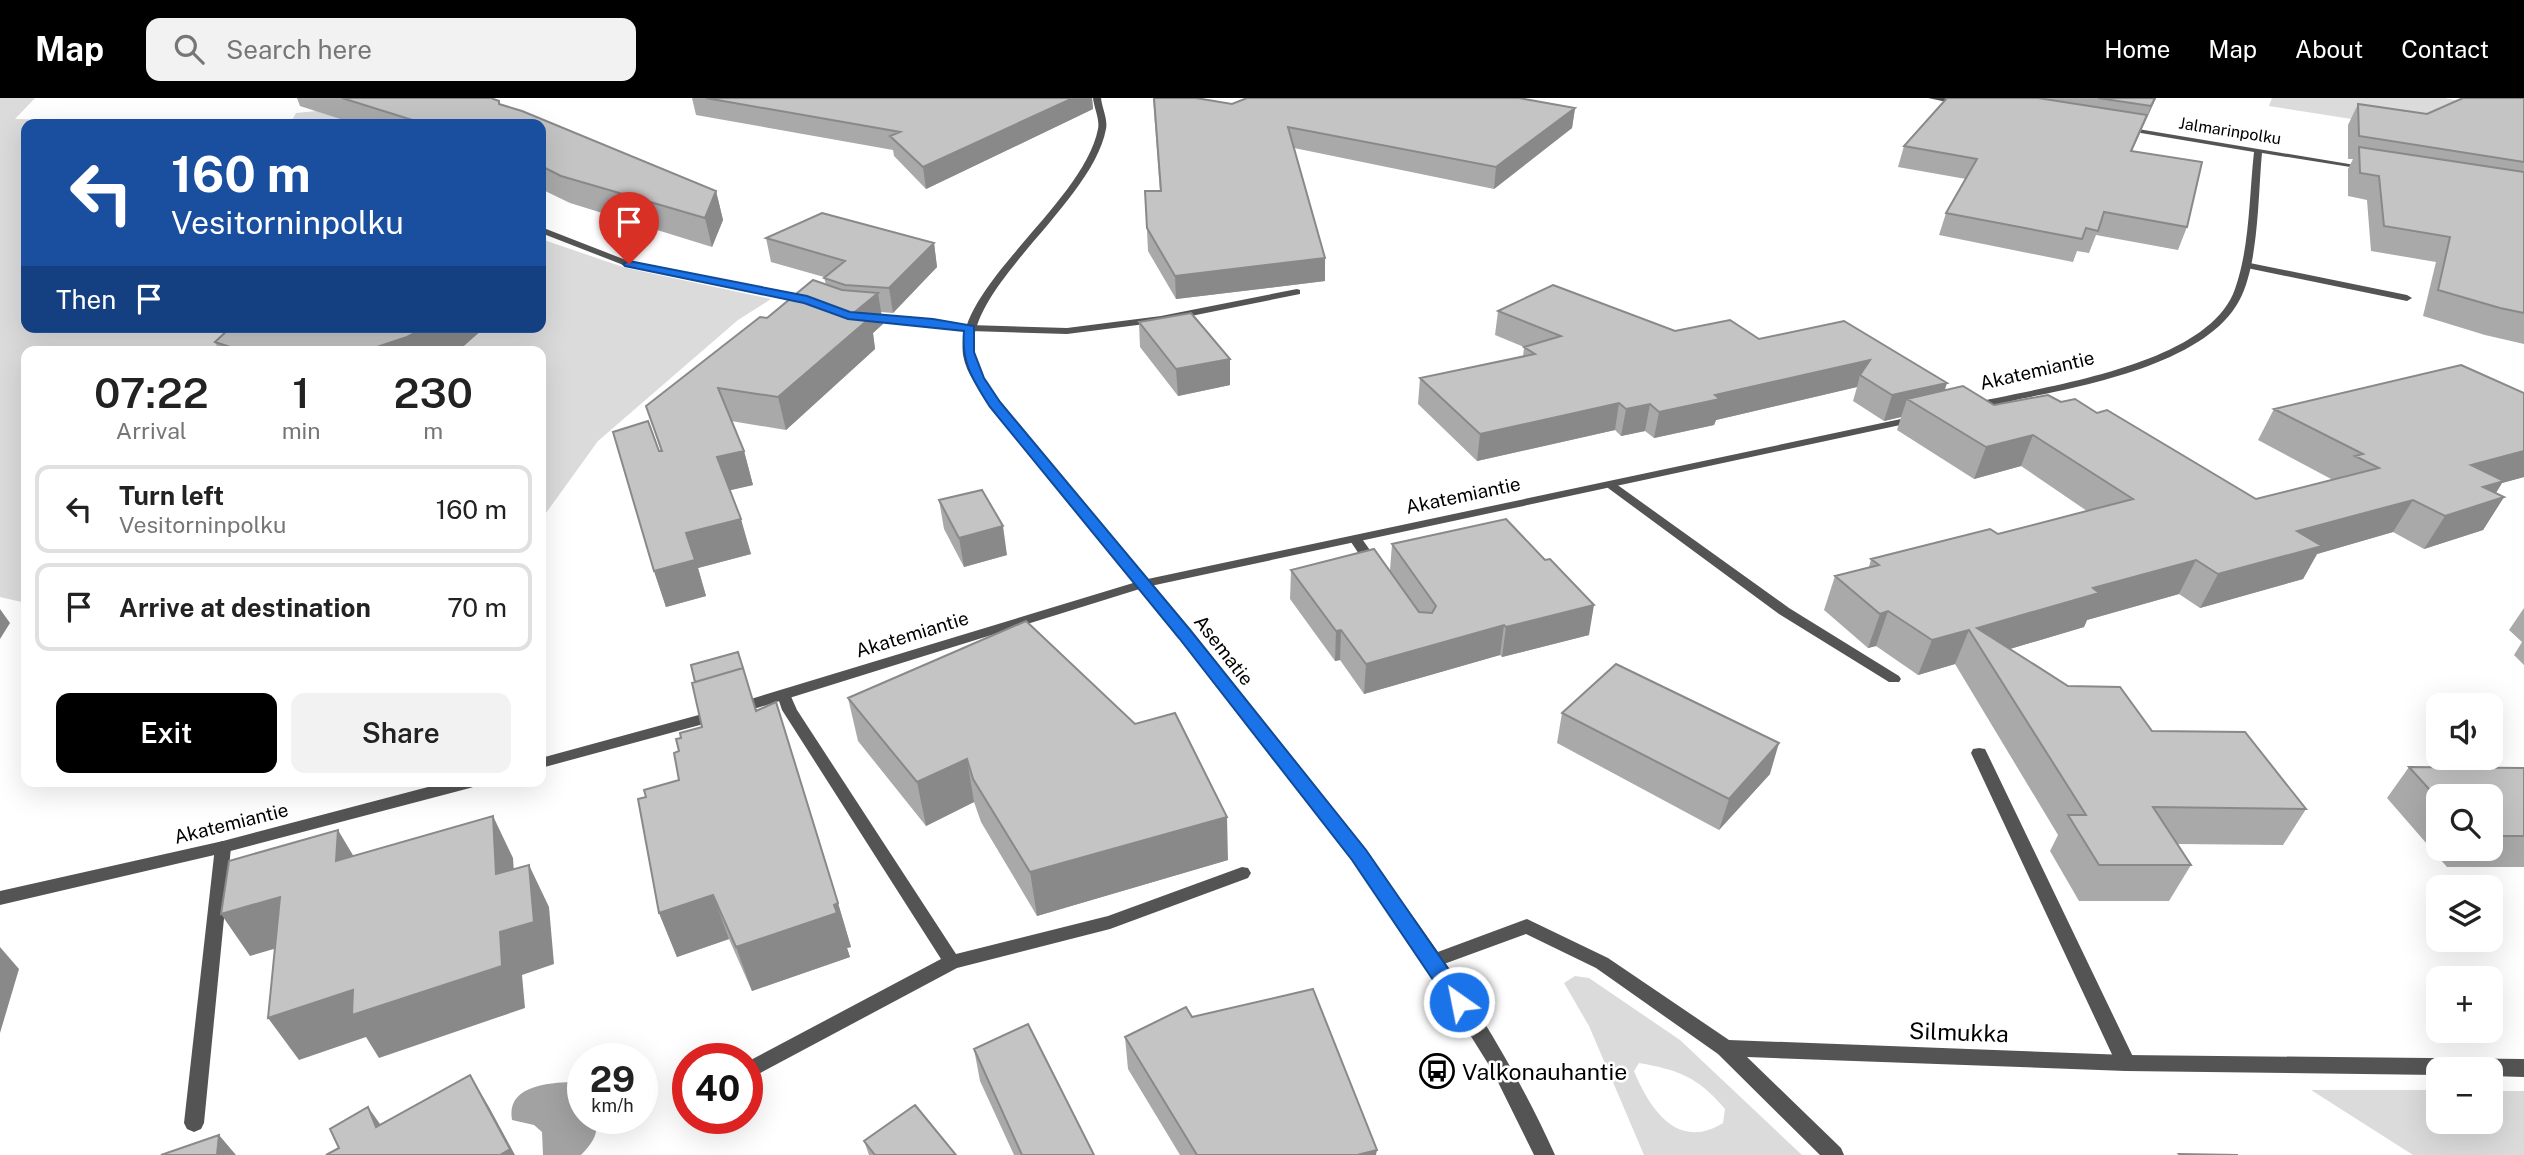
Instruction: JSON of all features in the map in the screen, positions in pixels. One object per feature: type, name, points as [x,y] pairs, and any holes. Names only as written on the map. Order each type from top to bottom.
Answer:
[{"type":"street","points":[[970,328],[991,290],[1089,162],[1102,129],[1097,102],[1084,98]]},
{"type":"street","points":[[1932,98],[1972,104]]},
{"type":"street","name":"Jalmarinpolku","points":[[2108,126],[2378,169]]},
{"type":"street","name":"Akatemiantie","points":[[1954,410],[2123,372],[2172,352],[2213,329],[2236,301],[2245,264],[2258,150]]},
{"type":"street","points":[[546,232],[629,264],[820,305]]},
{"type":"street","points":[[2245,264],[2407,298]]},
{"type":"street","points":[[853,316],[933,322],[970,328],[1067,331],[1161,319],[1297,292]]},
{"type":"street","name":"Asematie","points":[[970,328],[968,352],[978,378],[995,404],[1143,584],[1359,855],[1433,961],[1499,1063],[1545,1155]]},
{"type":"street","name":"Akatemiantie","points":[[546,762],[784,695],[1143,584],[1927,416]]},
{"type":"street","points":[[1612,485],[1784,611],[1894,680]]},
{"type":"street","points":[[1355,538],[1385,582]]},
{"type":"street","points":[[784,695],[790,710],[952,962]]},
{"type":"street","points":[[1979,753],[2126,1063]]},
{"type":"street","name":"Akatemiantie","points":[[0,898],[223,847],[451,787]]},
{"type":"street","points":[[194,1123],[223,847]]},
{"type":"street","points":[[763,1063],[952,962],[1110,922],[1242,873]]},
{"type":"street","points":[[1433,961],[1527,926],[1602,963],[1725,1048],[1834,1155]]},
{"type":"street","name":"Silmukka","points":[[1725,1048],[2126,1063],[2524,1068]]},
{"type":"shaded area","points":[[0,98],[35,98],[15,119],[21,119],[21,333],[546,333],[546,241],[626,268],[771,299],[738,320],[598,441],[546,513],[546,346],[21,346],[21,602],[0,597]]},
{"type":"shaded area","points":[[2272,98],[2445,98],[2524,116],[2524,146],[2269,106]]},
{"type":"shaded area","points":[[408,102],[409,119],[293,119],[296,113]]},
{"type":"shaded area","points":[[1575,976],[1589,978],[1680,1040],[1802,1155],[1644,1155],[1589,1026],[1564,983]],"holes":[[[1639,1063],[1677,1072],[1706,1089],[1725,1109],[1723,1123],[1707,1130],[1692,1132],[1679,1129],[1668,1122],[1648,1100],[1634,1071]]]},
{"type":"shaded area","points":[[567,1082],[567,1134],[595,1134],[581,1155],[543,1155],[542,1132],[534,1125],[512,1120],[515,1100],[522,1093],[540,1085]]},
{"type":"shaded area","points":[[2311,1090],[2426,1090],[2426,1134],[2503,1134],[2503,1091],[2524,1091],[2524,1155],[2413,1155]]},
{"type":"building","points":[[342,98],[491,98],[499,101],[499,104],[541,119],[409,119]]},
{"type":"building","points":[[706,98],[1073,98],[923,167],[890,136],[900,132]]},
{"type":"building","points":[[1154,98],[1196,98],[1232,104],[1247,98],[1519,98],[1575,108],[1496,167],[1288,127],[1325,258],[1175,276],[1147,228],[1145,191],[1161,191]]},
{"type":"building","points":[[1947,98],[2038,98],[2147,115],[2131,151],[2202,162],[2187,227],[2104,212],[2098,231],[2086,228],[2082,239],[1946,213],[1977,159],[1904,146]]},
{"type":"building","points":[[2098,98],[2155,98],[2151,106]]},
{"type":"building","points":[[2463,98],[2524,98],[2524,162],[2359,136],[2358,104],[2427,114]]},
{"type":"building","points":[[546,121],[716,191],[705,218],[561,176],[546,168]]},
{"type":"building","points":[[2359,147],[2524,172],[2524,313],[2438,290],[2450,237],[2384,226],[2379,176],[2360,173]]},
{"type":"building","points":[[822,213],[934,243],[889,288],[845,285],[824,278],[845,261],[766,238]]},
{"type":"building","points":[[813,280],[842,290],[878,293],[851,315],[870,318],[778,397],[718,388],[744,451],[717,457],[741,519],[686,533],[695,560],[654,571],[613,432],[648,421],[659,451],[662,451],[646,406],[760,317],[767,318]]},
{"type":"building","points":[[1553,285],[1675,331],[1730,320],[1759,339],[1844,321],[1947,383],[1892,395],[1860,375],[1870,360],[1715,395],[1720,399],[1659,412],[1650,404],[1626,409],[1619,403],[1480,434],[1420,378],[1535,354],[1524,347],[1561,336],[1498,311]]},
{"type":"building","points":[[1191,313],[1230,359],[1176,369],[1139,322]]},
{"type":"building","points":[[225,333],[415,333],[380,346],[227,346],[215,342]]},
{"type":"building","points":[[2461,365],[2524,393],[2524,451],[2471,465],[2504,481],[2483,487],[2504,497],[2445,516],[2413,500],[2297,531],[2322,546],[2218,574],[2196,560],[2093,588],[2099,593],[1977,628],[2068,686],[2120,687],[2152,731],[2245,732],[2306,809],[2153,807],[2191,865],[2099,865],[2068,815],[2086,815],[1969,630],[1932,640],[1888,611],[1880,614],[1835,576],[1879,565],[1871,559],[1990,529],[1998,534],[2133,499],[2033,435],[1986,447],[1907,399],[1963,386],[1994,405],[2048,395],[2061,402],[2075,399],[2097,413],[2107,410],[2256,499],[2379,468],[2355,456],[2363,454],[2274,409]]},
{"type":"building","points":[[982,490],[1003,526],[959,538],[939,500]]},
{"type":"building","points":[[1506,519],[1545,560],[1550,559],[1594,605],[1506,627],[1504,625],[1366,664],[1341,630],[1336,631],[1291,570],[1374,549],[1419,612],[1432,613],[1436,606],[1392,544]]},
{"type":"building","points":[[1026,621],[1135,724],[1175,713],[1227,817],[1030,872],[973,779],[967,759],[917,782],[848,698]]},
{"type":"building","points":[[738,652],[743,668],[695,682],[691,665]]},
{"type":"building","points":[[1616,664],[1779,743],[1729,799],[1562,713]]},
{"type":"building","points":[[743,668],[756,711],[776,702],[838,903],[834,905],[837,913],[736,947],[713,895],[659,913],[638,799],[646,797],[644,790],[679,780],[674,753],[679,751],[676,739],[681,738],[680,733],[702,727],[692,683]]},
{"type":"building","points":[[2409,767],[2426,767],[2426,770],[2524,768],[2524,836],[2503,836],[2503,784],[2426,786]]},
{"type":"building","points":[[493,816],[496,874],[529,865],[534,922],[500,932],[502,966],[352,1015],[353,990],[268,1018],[280,897],[221,914],[229,861],[338,830],[336,861]]},
{"type":"building","points":[[1313,989],[1377,1150],[1357,1155],[1197,1155],[1125,1037],[1186,1007],[1192,1017]]},
{"type":"building","points":[[1028,1024],[1094,1155],[1022,1155],[974,1049]]},
{"type":"building","points":[[470,1075],[510,1149],[500,1155],[326,1155],[339,1148],[330,1129],[368,1107],[376,1127]]},
{"type":"building","points":[[915,1105],[956,1155],[875,1155],[864,1141]]},
{"type":"building","points":[[219,1135],[217,1155],[161,1155]]},
{"type":"place","name":"Valkonauhantie","points":[[1437,1071]]},
{"type":"route","points":[[629,264],[807,300],[848,315],[970,328],[968,352],[978,378],[995,404],[1185,634],[1359,855],[1459,1002]]}]
